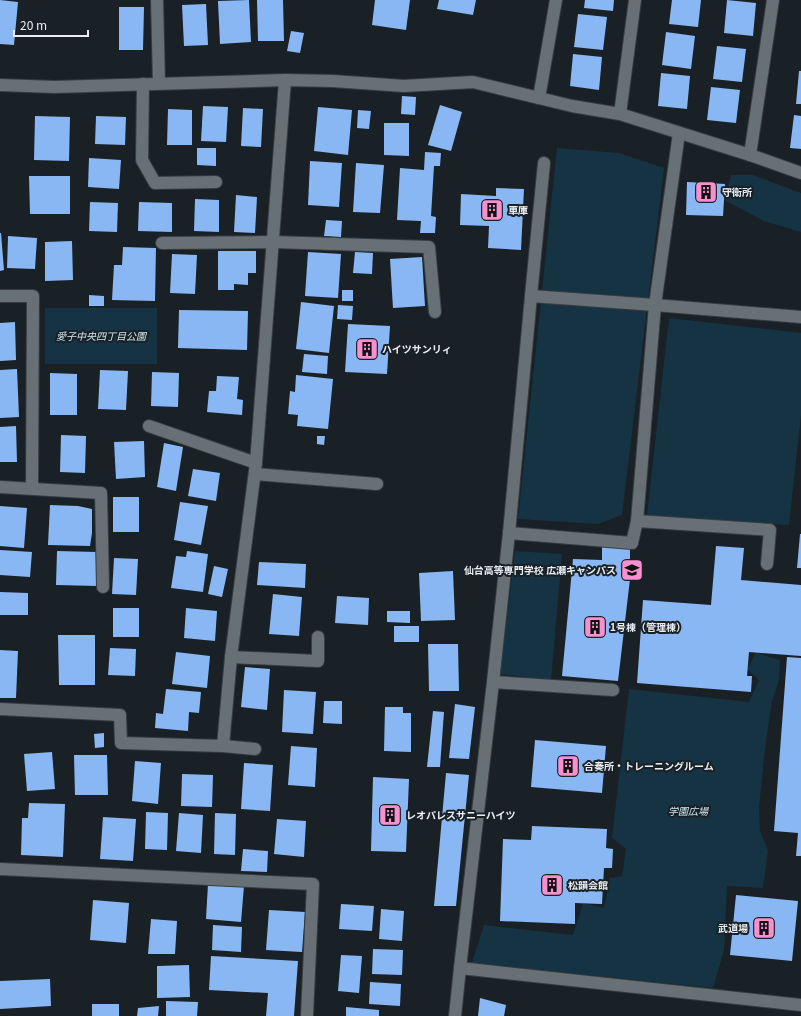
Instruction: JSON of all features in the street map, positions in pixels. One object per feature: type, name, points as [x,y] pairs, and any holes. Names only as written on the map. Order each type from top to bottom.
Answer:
[{"type":"street","points":[[157,0],[159,83]]},
{"type":"street","points":[[539,98],[556,0]]},
{"type":"street","points":[[620,114],[635,0]]},
{"type":"street","points":[[750,155],[773,0]]},
{"type":"street","points":[[223,746],[231,657],[255,468],[285,80]]},
{"type":"street","points":[[0,85],[55,87],[159,83],[333,80],[404,86],[473,82],[572,106],[620,114],[750,155],[801,173]]},
{"type":"street","points":[[143,84],[142,160],[155,183],[216,182]]},
{"type":"street","points":[[508,533],[632,543],[637,521],[655,305],[679,133]]},
{"type":"street","points":[[455,1016],[493,682],[544,163]]},
{"type":"street","points":[[162,243],[272,242],[429,247],[435,312]]},
{"type":"street","points":[[0,296],[33,296],[32,488]]},
{"type":"street","points":[[531,296],[801,317]]},
{"type":"street","points":[[149,426],[255,468],[377,484]]},
{"type":"street","points":[[0,486],[101,493],[104,587]]},
{"type":"street","points":[[637,521],[770,530],[767,564]]},
{"type":"street","points":[[231,657],[318,661],[318,637]]},
{"type":"street","points":[[493,682],[613,690]]},
{"type":"street","points":[[0,709],[120,715],[121,743],[223,746],[255,749]]},
{"type":"street","points":[[0,870],[313,884],[307,1016]]},
{"type":"street","points":[[460,968],[801,1005]]},
{"type":"green space","points":[[557,148],[619,153],[664,168],[622,515],[598,524],[518,519]]},
{"type":"green space","points":[[731,175],[753,175],[801,193],[801,232],[764,221],[724,200]]},
{"type":"green space","name":"愛子中央四丁目公園","points":[[45,308],[157,308],[157,364],[45,364]]},
{"type":"green space","points":[[669,318],[801,333],[801,415],[789,525],[647,516]]},
{"type":"green space","points":[[515,551],[562,554],[551,681],[500,674]]},
{"type":"green space","name":"学園広場","points":[[756,653],[780,660],[779,680],[772,701],[766,741],[759,807],[760,831],[768,850],[763,888],[727,886],[724,950],[713,988],[472,963],[484,925],[573,935],[583,903],[604,908],[610,878],[622,876],[626,849],[612,838],[629,689],[749,702],[759,680],[747,669]]},
{"type":"building","points":[[0,0],[18,2],[14,45],[0,44]]},
{"type":"building","points":[[249,0],[251,42],[220,44],[218,1]]},
{"type":"building","points":[[257,0],[283,0],[284,41],[258,41]]},
{"type":"building","points":[[375,0],[410,0],[406,30],[372,25]]},
{"type":"building","points":[[439,0],[476,0],[473,15],[437,9]]},
{"type":"building","points":[[585,0],[614,0],[613,11],[584,8]]},
{"type":"building","points":[[672,0],[701,0],[698,27],[669,24]]},
{"type":"building","points":[[727,0],[756,3],[753,36],[724,33]]},
{"type":"building","points":[[206,4],[208,45],[184,46],[182,5]]},
{"type":"building","points":[[119,7],[144,7],[143,50],[119,50]]},
{"type":"building","points":[[578,14],[607,17],[603,50],[574,47]]},
{"type":"building","points":[[291,31],[304,33],[300,53],[287,51]]},
{"type":"building","points":[[666,32],[695,36],[691,69],[662,65]]},
{"type":"building","points":[[717,46],[746,49],[742,82],[713,79]]},
{"type":"building","points":[[573,54],[602,57],[599,90],[570,86]]},
{"type":"building","points":[[799,71],[801,71],[801,104],[796,104]]},
{"type":"building","points":[[661,73],[690,76],[687,109],[658,106]]},
{"type":"building","points":[[711,87],[740,90],[736,123],[707,120]]},
{"type":"building","points":[[402,96],[416,97],[415,115],[401,114]]},
{"type":"building","points":[[440,105],[462,112],[451,151],[428,145]]},
{"type":"building","points":[[203,106],[228,107],[226,142],[201,141]]},
{"type":"building","points":[[318,107],[352,110],[348,155],[314,151]]},
{"type":"building","points":[[243,108],[263,109],[261,147],[241,146]]},
{"type":"building","points":[[168,109],[192,110],[192,145],[167,145]]},
{"type":"building","points":[[358,110],[371,111],[369,129],[357,128]]},
{"type":"building","points":[[794,115],[801,116],[801,149],[790,148]]},
{"type":"building","points":[[35,116],[70,117],[69,161],[34,160]]},
{"type":"building","points":[[96,116],[126,117],[125,145],[95,144]]},
{"type":"building","points":[[384,123],[409,123],[409,156],[384,155]]},
{"type":"building","points":[[197,148],[216,148],[216,166],[197,165]]},
{"type":"building","points":[[425,152],[441,153],[440,166],[434,166],[431,216],[436,217],[435,233],[420,233],[421,221],[397,220],[400,168],[424,170]]},
{"type":"building","points":[[89,158],[121,160],[119,189],[88,187]]},
{"type":"building","points":[[310,161],[342,163],[339,207],[308,205]]},
{"type":"building","points":[[356,163],[384,165],[380,213],[353,212]]},
{"type":"building","points":[[29,176],[70,176],[70,214],[30,214]]},
{"type":"building","name":"守衛所","points":[[687,182],[725,184],[723,216],[686,215]]},
{"type":"building","name":"車庫","points":[[496,188],[524,189],[521,250],[488,248],[489,226],[460,225],[461,194],[496,196]]},
{"type":"building","points":[[236,195],[257,197],[255,233],[234,232]]},
{"type":"building","points":[[195,199],[219,200],[219,232],[194,231]]},
{"type":"building","points":[[90,202],[118,203],[117,232],[89,231]]},
{"type":"building","points":[[139,202],[172,203],[172,232],[138,231]]},
{"type":"building","points":[[326,220],[342,221],[341,237],[324,236]]},
{"type":"building","points":[[0,233],[4,270],[0,271]]},
{"type":"building","points":[[8,236],[37,238],[35,269],[7,268]]},
{"type":"building","points":[[72,241],[73,280],[45,281],[45,242]]},
{"type":"building","points":[[123,247],[156,248],[155,301],[112,300],[114,265],[122,265]]},
{"type":"building","points":[[218,251],[256,251],[256,273],[248,273],[248,285],[234,284],[234,290],[218,290]]},
{"type":"building","points":[[308,252],[341,254],[338,298],[305,296]]},
{"type":"building","points":[[355,252],[373,253],[372,274],[353,273]]},
{"type":"building","points":[[172,254],[197,255],[195,294],[170,293]]},
{"type":"building","points":[[422,257],[425,306],[393,308],[390,259]]},
{"type":"building","points":[[342,290],[353,290],[353,301],[342,301]]},
{"type":"building","points":[[89,295],[104,296],[104,306],[89,306]]},
{"type":"building","points":[[301,302],[334,306],[329,353],[296,349]]},
{"type":"building","points":[[338,305],[353,306],[352,320],[337,319]]},
{"type":"building","points":[[179,310],[248,311],[247,350],[178,348]]},
{"type":"building","points":[[15,322],[16,360],[0,361],[0,323]]},
{"type":"building","name":"ハイツサンリィ","points":[[348,324],[390,326],[387,374],[345,372]]},
{"type":"building","points":[[304,354],[328,356],[327,374],[302,372]]},
{"type":"building","points":[[17,369],[19,417],[0,418],[0,370]]},
{"type":"building","points":[[100,370],[128,371],[126,410],[98,409]]},
{"type":"building","points":[[152,372],[179,373],[178,407],[151,406]]},
{"type":"building","points":[[50,373],[77,374],[77,415],[50,415]]},
{"type":"building","points":[[296,375],[333,379],[328,429],[297,426],[298,415],[288,414],[290,391],[295,392]]},
{"type":"building","points":[[217,376],[239,377],[237,399],[243,400],[242,415],[207,412],[209,391],[216,391]]},
{"type":"building","points":[[16,426],[17,462],[0,462],[0,427]]},
{"type":"building","points":[[61,435],[86,436],[85,473],[60,472]]},
{"type":"building","points":[[317,436],[325,436],[324,445],[317,444]]},
{"type":"building","points":[[144,441],[145,477],[116,479],[114,442]]},
{"type":"building","points":[[164,443],[183,447],[176,491],[157,487]]},
{"type":"building","points":[[193,469],[220,473],[216,501],[188,496]]},
{"type":"building","points":[[113,497],[139,497],[139,532],[113,532]]},
{"type":"building","points":[[180,502],[208,506],[201,545],[174,540]]},
{"type":"building","points":[[50,505],[78,506],[92,509],[92,533],[90,546],[48,545]]},
{"type":"building","points":[[0,506],[27,508],[24,548],[0,546]]},
{"type":"building","points":[[800,534],[801,568],[797,568]]},
{"type":"building","name":"1号棟（管理棟）","points":[[602,541],[630,543],[630,579],[618,681],[562,676],[573,559],[602,560]]},
{"type":"building","points":[[716,546],[744,548],[741,580],[801,585],[801,656],[749,652],[747,676],[752,676],[751,692],[637,683],[643,600],[711,605]]},
{"type":"building","points":[[0,550],[32,552],[30,577],[0,575]]},
{"type":"building","points":[[57,551],[97,552],[97,586],[56,585]]},
{"type":"building","points":[[187,551],[208,554],[203,592],[171,588],[176,556],[186,557]]},
{"type":"building","points":[[114,558],[138,559],[136,595],[112,594]]},
{"type":"building","points":[[259,562],[306,564],[305,588],[257,585]]},
{"type":"building","points":[[214,566],[228,569],[222,597],[208,594]]},
{"type":"building","points":[[453,571],[455,620],[421,621],[419,573]]},
{"type":"building","points":[[0,592],[28,593],[28,615],[0,615]]},
{"type":"building","points":[[273,594],[302,597],[299,636],[269,634]]},
{"type":"building","points":[[337,596],[369,598],[368,625],[335,623]]},
{"type":"building","points":[[113,608],[139,608],[139,637],[113,637]]},
{"type":"building","points":[[186,608],[217,611],[215,641],[184,638]]},
{"type":"building","points":[[387,611],[410,611],[410,623],[387,622]]},
{"type":"building","points":[[394,626],[419,626],[419,642],[394,642]]},
{"type":"building","points":[[58,635],[95,635],[95,685],[59,685]]},
{"type":"building","points":[[428,644],[458,644],[459,691],[429,691]]},
{"type":"building","points":[[110,648],[136,649],[135,676],[108,675]]},
{"type":"building","points":[[0,650],[18,651],[16,698],[0,698]]},
{"type":"building","points":[[176,652],[210,656],[207,688],[172,684]]},
{"type":"building","points":[[787,657],[801,658],[801,856],[796,856],[798,833],[774,831]]},
{"type":"building","points":[[245,667],[270,669],[267,710],[241,707]]},
{"type":"building","points":[[166,689],[201,692],[199,713],[189,712],[188,731],[155,728],[156,713],[163,714]]},
{"type":"building","points":[[284,690],[316,692],[313,734],[282,732]]},
{"type":"building","points":[[324,701],[342,701],[342,724],[323,723]]},
{"type":"building","points":[[455,704],[475,707],[469,759],[449,758]]},
{"type":"building","points":[[385,707],[403,707],[403,713],[411,713],[411,752],[384,751]]},
{"type":"building","points":[[433,711],[444,712],[440,767],[427,767]]},
{"type":"building","points":[[104,733],[104,747],[95,748],[94,734]]},
{"type":"building","name":"合奏所・トレーニングルーム","points":[[535,740],[606,746],[602,793],[531,787]]},
{"type":"building","points":[[291,746],[317,748],[315,787],[288,785]]},
{"type":"building","points":[[52,752],[55,789],[27,791],[24,754]]},
{"type":"building","points":[[74,755],[107,755],[108,795],[75,795]]},
{"type":"building","points":[[135,761],[161,763],[158,804],[132,801]]},
{"type":"building","points":[[244,763],[273,765],[270,811],[241,809]]},
{"type":"building","points":[[446,773],[469,775],[456,906],[434,906]]},
{"type":"building","points":[[182,774],[213,775],[212,807],[181,806]]},
{"type":"building","name":"レオパレスサニーハイツ","points":[[373,777],[409,779],[406,852],[371,851]]},
{"type":"building","points":[[29,803],[65,804],[63,857],[21,855],[22,818],[28,818]]},
{"type":"building","points":[[146,812],[168,813],[167,850],[145,849]]},
{"type":"building","points":[[179,813],[203,815],[201,853],[176,851]]},
{"type":"building","points":[[215,813],[236,814],[235,855],[214,854]]},
{"type":"building","points":[[103,817],[136,819],[133,861],[100,859]]},
{"type":"building","points":[[277,819],[306,821],[304,857],[274,854]]},
{"type":"building","name":"松韻会館","points":[[532,826],[607,829],[606,848],[613,849],[612,868],[604,868],[602,904],[575,903],[575,924],[500,921],[503,839],[531,840]]},
{"type":"building","points":[[243,849],[268,851],[267,872],[241,871]]},
{"type":"building","points":[[208,884],[244,886],[241,922],[206,919]]},
{"type":"building","name":"武道場","points":[[736,895],[798,901],[792,961],[730,955]]},
{"type":"building","points":[[93,900],[129,903],[126,943],[90,940]]},
{"type":"building","points":[[341,904],[374,906],[372,931],[339,929]]},
{"type":"building","points":[[381,909],[404,911],[402,941],[379,939]]},
{"type":"building","points":[[269,910],[305,912],[302,952],[266,950]]},
{"type":"building","points":[[151,919],[177,921],[175,954],[148,954]]},
{"type":"building","points":[[213,925],[242,927],[241,952],[212,950]]},
{"type":"building","points":[[373,949],[403,950],[402,975],[372,974]]},
{"type":"building","points":[[341,955],[362,956],[359,993],[338,991]]},
{"type":"building","points":[[211,956],[298,961],[294,1016],[266,1016],[268,993],[209,990]]},
{"type":"building","points":[[189,965],[190,997],[157,998],[157,966]]},
{"type":"building","points":[[50,979],[51,1006],[0,1009],[0,981]]},
{"type":"building","points":[[370,982],[401,984],[400,1006],[369,1004]]},
{"type":"building","points":[[480,998],[506,1005],[504,1016],[478,1016]]},
{"type":"building","points":[[166,1001],[198,1002],[197,1016],[166,1016]]},
{"type":"building","points":[[92,1004],[119,1004],[119,1016],[92,1016]]},
{"type":"building","points":[[159,1006],[158,1016],[137,1016],[138,1008]]},
{"type":"building","points":[[346,1007],[379,1010],[379,1016],[346,1016]]},
{"type":"place","name":"守衛所","points":[[706,192]]},
{"type":"place","name":"車庫","points":[[492,210]]},
{"type":"place","name":"ハイツサンリィ","points":[[367,349]]},
{"type":"place","name":"仙台高等専門学校 広瀬キャンパス","points":[[632,570]]},
{"type":"place","name":"1号棟（管理棟）","points":[[595,627]]},
{"type":"place","name":"合奏所・トレーニングルーム","points":[[568,766]]},
{"type":"place","name":"レオパレスサニーハイツ","points":[[390,815]]},
{"type":"place","name":"松韻会館","points":[[552,885]]},
{"type":"place","name":"武道場","points":[[764,928]]}]
